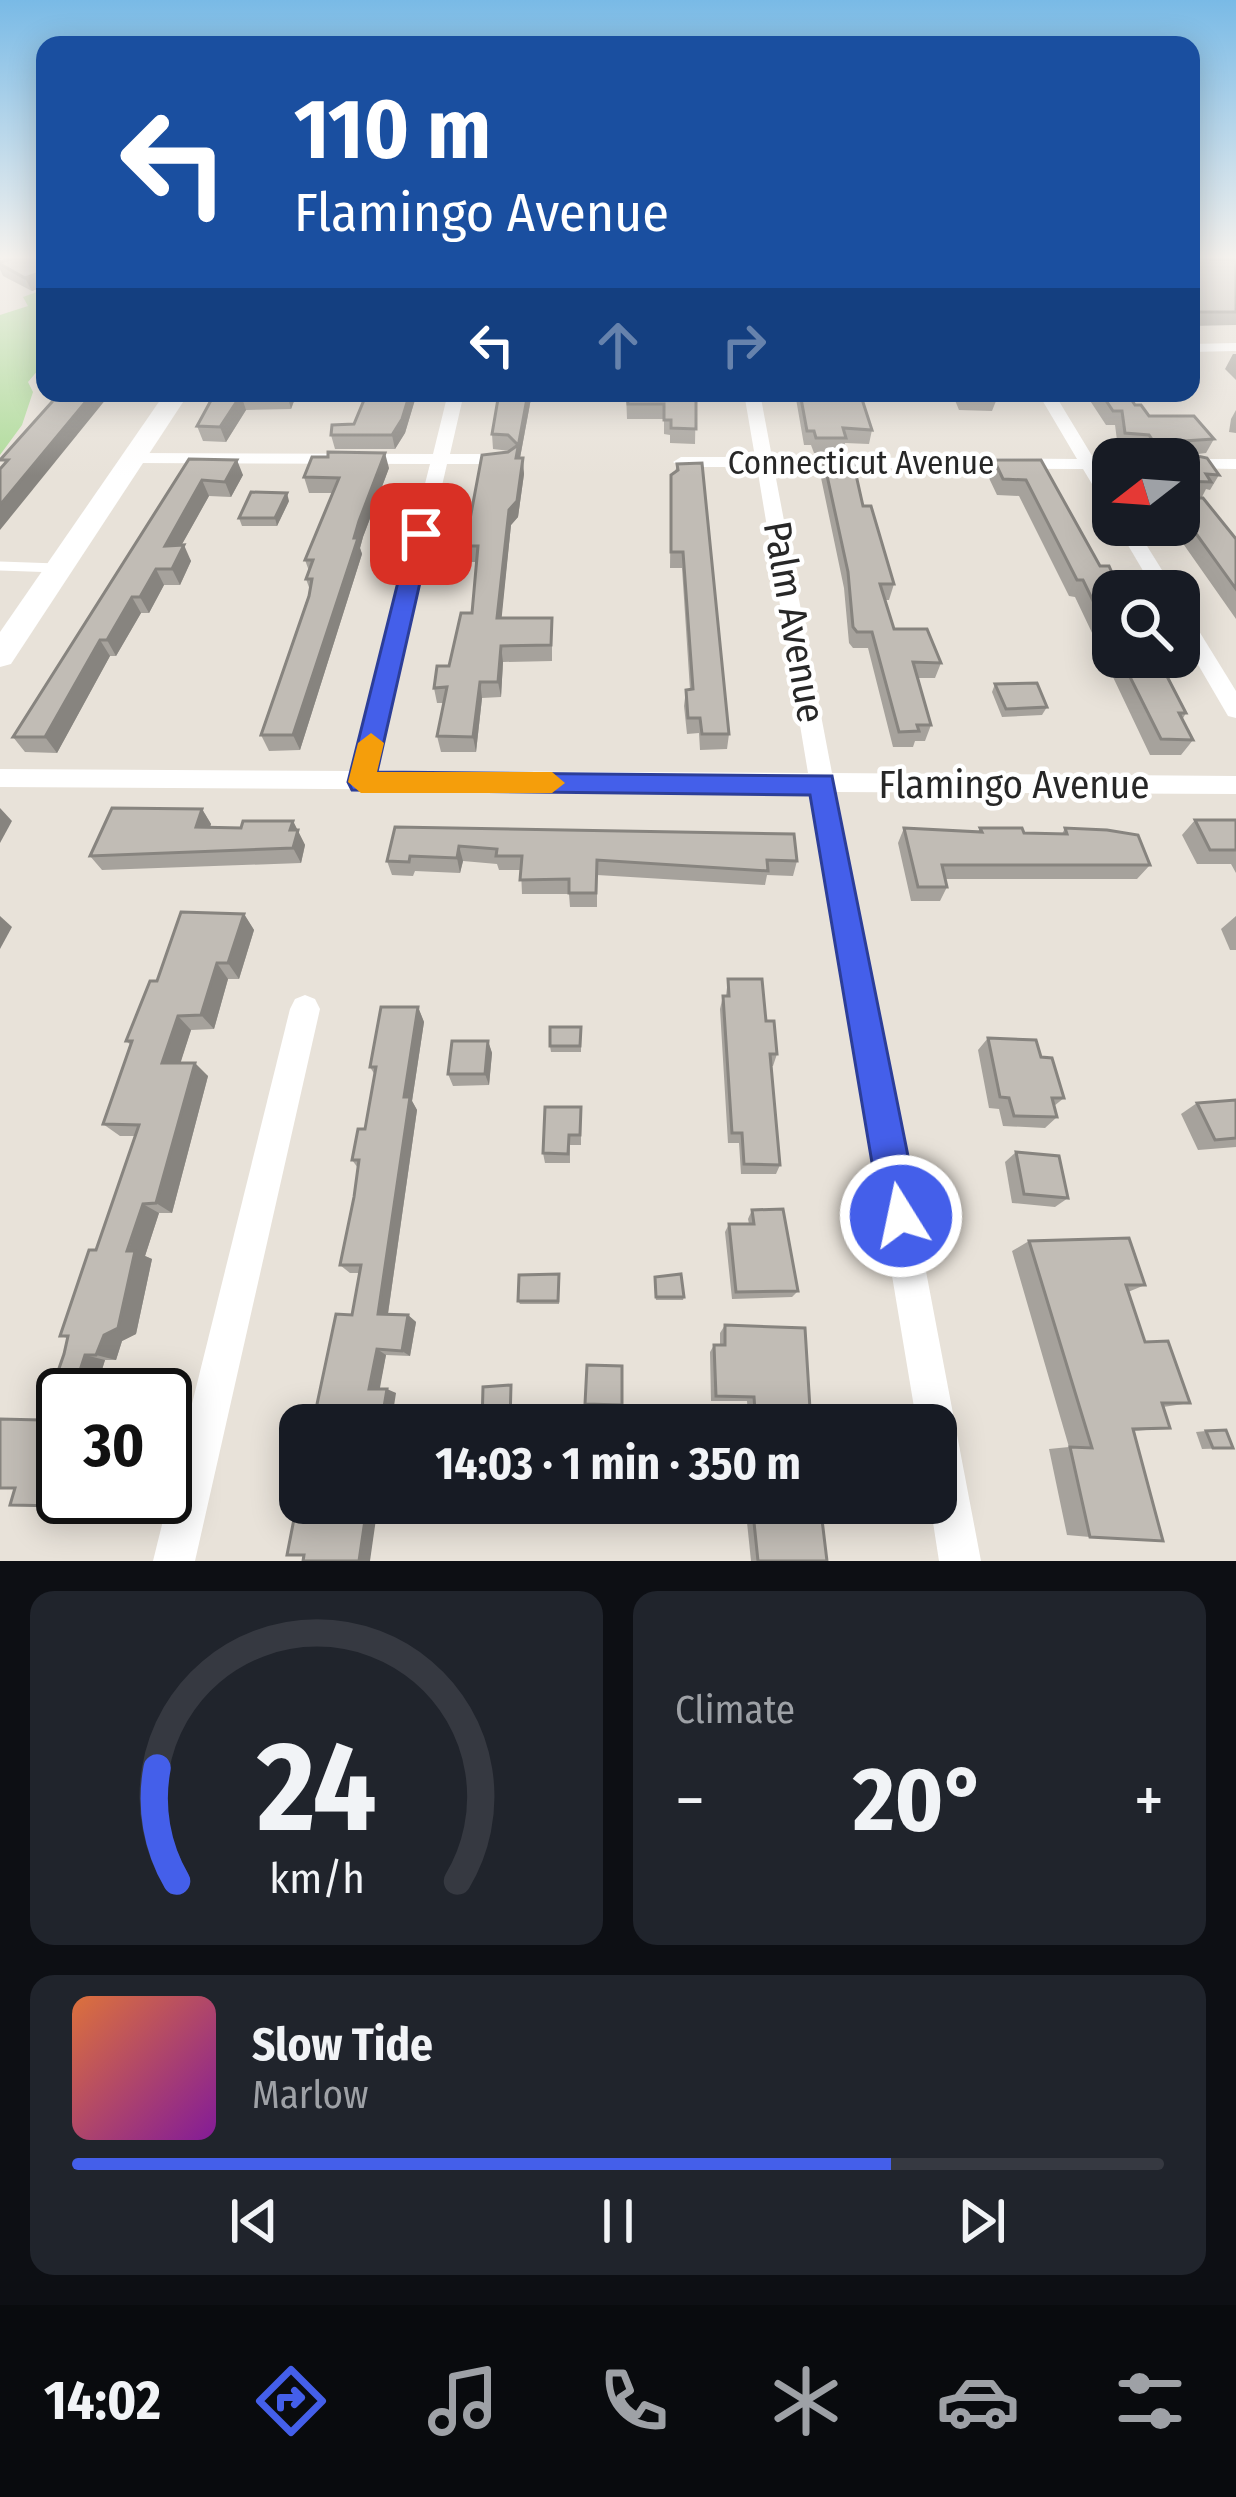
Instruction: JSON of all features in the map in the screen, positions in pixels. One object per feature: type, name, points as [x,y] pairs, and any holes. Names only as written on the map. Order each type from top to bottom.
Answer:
[{"type":"street","points":[[1200,348],[1236,347]]},
{"type":"street","points":[[0,656],[171,402]]},
{"type":"street","points":[[361,782],[454,402]]},
{"type":"street","name":"Palm Avenue","points":[[754,402],[960,1561]]},
{"type":"street","points":[[1051,402],[1092,469]]},
{"type":"street","points":[[134,458],[507,459]]},
{"type":"street","name":"Connecticut Avenue","points":[[681,462],[1089,464]]},
{"type":"street","points":[[1200,463],[1236,464]]},
{"type":"street","points":[[1200,650],[1236,710]]},
{"type":"street","name":"Flamingo Avenue","points":[[0,778],[1236,785]]},
{"type":"street","points":[[174,1561],[305,1009]]},
{"type":"lane","points":[[0,566],[58,568]]},
{"type":"green space","points":[[0,331],[36,331],[36,373],[28,382],[33,392],[22,425],[0,455]]},
{"type":"building","points":[[52,402],[86,402],[0,505],[0,469],[8,460],[0,460]]},
{"type":"building","points":[[210,402],[236,402],[220,427],[197,426]]},
{"type":"building","points":[[363,402],[407,402],[392,435],[331,435],[332,425],[354,424]]},
{"type":"building","points":[[497,402],[526,402],[516,458],[523,458],[517,501],[509,510],[497,618],[552,618],[551,645],[501,646],[498,682],[480,682],[473,737],[437,736],[447,687],[434,688],[437,666],[449,666],[461,613],[472,613],[478,546],[465,546],[482,455],[508,452],[518,445],[508,435],[492,434]]},
{"type":"building","points":[[696,402],[696,429],[671,428],[671,420],[664,420],[664,404],[628,404]]},
{"type":"building","points":[[802,402],[863,402],[872,430],[843,428],[846,438],[816,438],[814,431],[807,431]]},
{"type":"building","points":[[1107,402],[1133,402],[1149,416],[1194,416],[1214,439],[1125,433],[1122,411],[1113,411]]},
{"type":"building","points":[[328,452],[385,453],[359,521],[354,538],[358,538],[293,735],[261,735],[309,596],[312,579],[306,579],[313,560],[305,560],[339,478],[304,477],[312,457],[328,457]]},
{"type":"building","points":[[823,457],[852,457],[863,506],[871,506],[894,584],[880,584],[894,629],[927,629],[941,663],[913,662],[931,725],[917,725],[919,731],[899,732],[872,632],[857,632],[853,627],[848,572]]},
{"type":"building","points":[[1200,457],[1207,458],[1219,475],[1206,474],[1211,482],[1200,482]]},
{"type":"building","points":[[189,459],[237,460],[225,482],[202,480],[165,546],[184,545],[172,569],[156,569],[140,597],[132,597],[107,640],[100,640],[45,737],[13,737]]},
{"type":"building","points":[[994,460],[1041,460],[1100,566],[1111,570],[1092,570],[1092,599],[1083,580],[1077,580],[1026,480],[1003,479]]},
{"type":"building","points":[[702,463],[729,734],[702,734],[700,718],[688,718],[686,690],[693,689],[683,552],[671,552],[671,475],[678,470],[677,464]]},
{"type":"building","points":[[251,492],[287,493],[275,518],[239,518]]},
{"type":"building","points":[[1200,498],[1236,539],[1236,589],[1200,539]]},
{"type":"building","points":[[1130,678],[1168,678],[1186,713],[1179,713],[1193,740],[1161,739]]},
{"type":"building","points":[[1037,683],[1047,707],[1006,709],[995,684]]},
{"type":"building","points":[[112,808],[202,809],[196,827],[241,828],[243,821],[293,821],[290,830],[298,830],[293,848],[90,856]]},
{"type":"building","points":[[1195,820],[1236,820],[1236,850],[1210,850]]},
{"type":"building","points":[[395,827],[794,834],[797,861],[767,860],[768,871],[597,860],[596,893],[569,893],[569,879],[520,880],[522,856],[496,856],[497,849],[459,846],[457,858],[410,856],[409,862],[387,861]]},
{"type":"building","points":[[904,828],[982,832],[980,828],[1022,828],[1024,833],[1067,834],[1065,828],[1107,830],[1138,835],[1150,865],[942,865],[947,887],[918,887]]},
{"type":"building","points":[[181,912],[244,914],[228,963],[217,963],[201,1015],[178,1016],[162,1063],[195,1063],[156,1203],[143,1204],[127,1251],[135,1251],[118,1328],[104,1335],[96,1355],[85,1355],[81,1368],[59,1368],[68,1336],[60,1336],[139,1125],[103,1124],[132,1041],[126,1041],[150,981],[157,981]]},
{"type":"building","points":[[728,979],[762,979],[766,1021],[774,1021],[777,1054],[770,1054],[780,1165],[744,1164],[742,1133],[732,1133],[723,996],[729,996]]},
{"type":"building","points":[[381,1007],[418,1007],[404,1097],[410,1097],[378,1314],[408,1315],[402,1351],[377,1349],[369,1389],[387,1389],[384,1404],[317,1404],[336,1314],[352,1315],[361,1265],[340,1265],[359,1160],[352,1160],[358,1129],[365,1129],[376,1067],[370,1067]]},
{"type":"building","points":[[550,1027],[581,1027],[580,1046],[550,1046]]},
{"type":"building","points":[[988,1038],[1036,1040],[1041,1057],[1052,1058],[1064,1098],[1052,1098],[1057,1117],[1014,1116],[1009,1098],[1000,1097]]},
{"type":"building","points":[[452,1041],[488,1041],[485,1074],[448,1074]]},
{"type":"building","points":[[1236,1100],[1236,1138],[1215,1140],[1197,1103]]},
{"type":"building","points":[[545,1107],[581,1107],[580,1135],[569,1135],[568,1154],[543,1153]]},
{"type":"building","points":[[1016,1152],[1059,1156],[1068,1198],[1024,1194]]},
{"type":"building","points":[[783,1209],[798,1291],[736,1292],[729,1224],[754,1224],[752,1210]]},
{"type":"building","points":[[1129,1238],[1145,1285],[1126,1285],[1145,1342],[1168,1341],[1190,1403],[1162,1403],[1170,1428],[1133,1429],[1163,1541],[1090,1537],[1070,1447],[1092,1448],[1029,1241]]},
{"type":"building","points":[[559,1274],[558,1301],[518,1301],[519,1275]]},
{"type":"building","points":[[681,1274],[684,1297],[656,1297],[655,1277]]},
{"type":"building","points":[[725,1325],[805,1328],[810,1404],[754,1404],[754,1397],[716,1396],[714,1345],[725,1345]]},
{"type":"building","points":[[587,1365],[622,1366],[622,1404],[585,1404]]},
{"type":"building","points":[[511,1385],[510,1404],[483,1404],[483,1387]]},
{"type":"building","points":[[0,1419],[36,1420],[36,1506],[10,1505],[15,1488],[0,1488]]},
{"type":"building","points":[[1226,1430],[1233,1448],[1213,1448],[1206,1431]]},
{"type":"building","points":[[293,1524],[364,1524],[359,1561],[303,1561],[304,1555],[287,1555]]},
{"type":"building","points":[[754,1524],[823,1524],[827,1561],[758,1561]]},
{"type":"slow traffic","points":[[371,743],[361,782],[552,783]]},
{"type":"route","points":[[421,534],[361,782],[822,784],[901,1216]]}]
